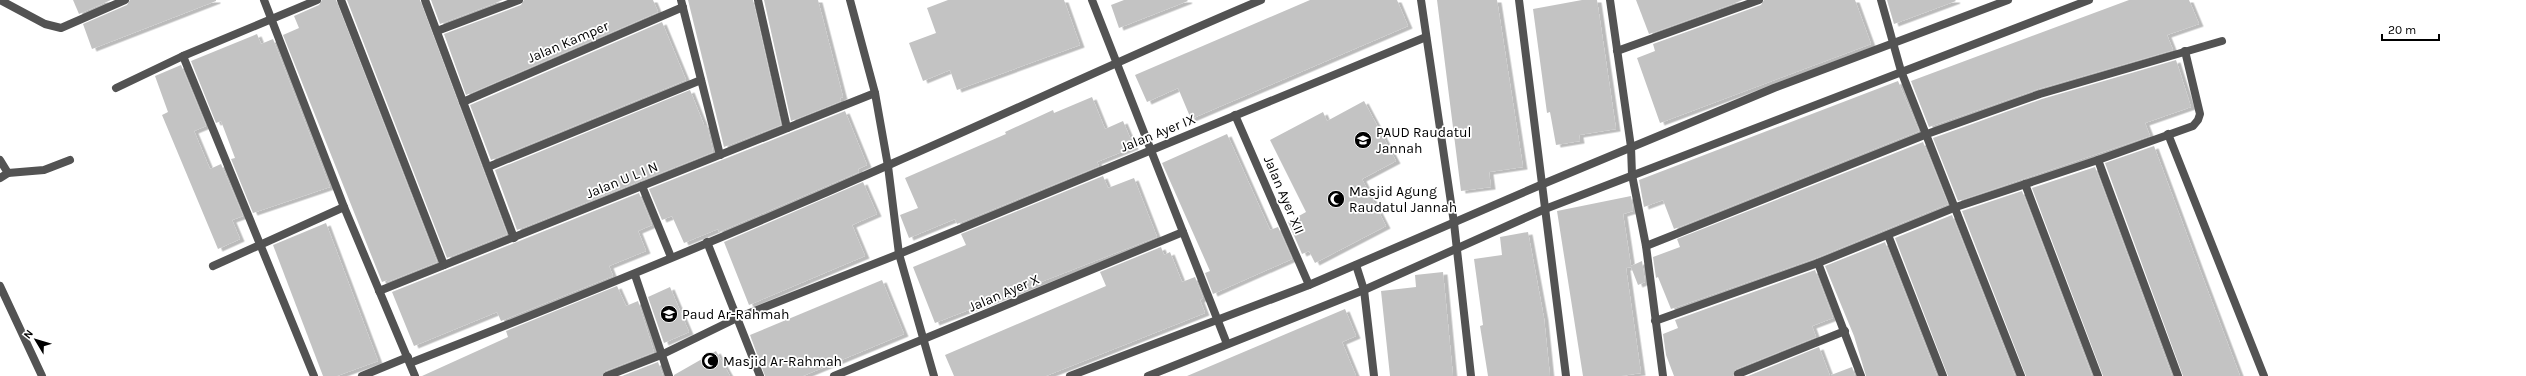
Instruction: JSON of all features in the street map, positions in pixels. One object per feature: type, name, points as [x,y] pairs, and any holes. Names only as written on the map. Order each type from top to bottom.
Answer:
[{"type":"street","points":[[0,0],[45,24],[61,28],[125,0]]},
{"type":"street","points":[[264,0],[344,207],[415,376]]},
{"type":"street","points":[[116,88],[183,56],[317,0]]},
{"type":"street","points":[[341,0],[444,265]]},
{"type":"street","points":[[425,0],[514,238]]},
{"type":"street","points":[[437,31],[519,0]]},
{"type":"street","points":[[758,0],[787,128]]},
{"type":"street","points":[[850,0],[875,93],[888,166],[899,254],[934,376]]},
{"type":"street","points":[[1092,0],[1227,344]]},
{"type":"street","points":[[1421,0],[1454,223],[1471,376]]},
{"type":"street","points":[[1519,0],[1566,376]]},
{"type":"street","points":[[1610,0],[1631,147],[1632,175],[1646,246],[1662,376]]},
{"type":"street","points":[[1617,51],[1759,0]]},
{"type":"street","points":[[1881,0],[1902,71],[2021,376]]},
{"type":"street","points":[[1070,376],[1309,285],[1631,147],[1893,42],[2008,0]]},
{"type":"street","points":[[1148,376],[1364,290],[1545,209],[2089,0]]},
{"type":"street","points":[[362,376],[409,360],[635,275],[671,257],[888,166],[1258,1]]},
{"type":"street","points":[[682,4],[720,155]]},
{"type":"street","name":"Jalan Kamper","points":[[463,102],[682,4]]},
{"type":"street","name":"Jalan Ayer IX","points":[[607,376],[661,355],[737,318],[899,254],[1426,36]]},
{"type":"street","points":[[1646,246],[1927,134],[2040,94],[2185,50],[2222,41]]},
{"type":"street","points":[[1655,321],[1818,263],[1956,207],[2098,160],[2193,126],[2198,120],[2200,114],[2185,50]]},
{"type":"street","points":[[183,56],[314,376]]},
{"type":"street","points":[[488,167],[701,80]]},
{"type":"street","name":"Jalan U L I N","points":[[379,291],[875,93]]},
{"type":"street","name":"Jalan Ayer XII","points":[[1235,115],[1309,285]]},
{"type":"street","points":[[2168,134],[2264,376]]},
{"type":"street","points":[[0,160],[8,173]]},
{"type":"street","points":[[0,178],[8,173],[44,170],[70,160]]},
{"type":"street","points":[[2098,160],[2178,376]]},
{"type":"street","points":[[2025,184],[2098,376]]},
{"type":"street","points":[[642,186],[671,257]]},
{"type":"street","points":[[213,266],[344,207]]},
{"type":"street","name":"Jalan Ayer X","points":[[834,376],[1183,232]]},
{"type":"street","points":[[1888,235],[1943,376]]},
{"type":"street","points":[[707,242],[760,376]]},
{"type":"street","points":[[1818,263],[1861,376]]},
{"type":"street","points":[[1356,265],[1364,290],[1374,376]]},
{"type":"street","points":[[635,275],[669,376]]},
{"type":"street","points":[[0,286],[42,376]]},
{"type":"street","points":[[1738,374],[1845,331]]},
{"type":"building","points":[[73,0],[111,0],[79,14]]},
{"type":"building","points":[[130,0],[216,1],[92,49],[83,24],[127,5]]},
{"type":"building","points":[[322,0],[336,0],[437,262],[387,282],[387,280],[382,282],[283,35],[299,28],[294,16],[319,5]]},
{"type":"building","points":[[347,0],[420,0],[507,234],[447,258]]},
{"type":"building","points":[[431,0],[503,0],[440,24]]},
{"type":"building","points":[[524,0],[653,0],[658,12],[466,95],[444,34],[521,5]]},
{"type":"building","points":[[688,0],[753,0],[781,125],[724,147]]},
{"type":"building","points":[[764,0],[818,0],[843,97],[840,98],[841,101],[791,121]]},
{"type":"building","points":[[948,0],[1064,0],[1080,45],[957,90],[950,70],[923,81],[909,43],[936,33],[927,8]]},
{"type":"building","points":[[1124,0],[1188,1],[1119,28],[1111,5]]},
{"type":"building","points":[[1310,0],[1397,0],[1408,26],[1191,119],[1178,88],[1147,102],[1135,75]]},
{"type":"building","points":[[1437,0],[1497,0],[1523,167],[1489,172],[1491,187],[1461,191]]},
{"type":"building","points":[[1582,0],[1597,0],[1616,129],[1579,135],[1580,141],[1556,145],[1550,112],[1547,113],[1533,9]]},
{"type":"building","points":[[1636,0],[1743,0],[1649,34]]},
{"type":"building","points":[[1764,0],[1855,0],[1871,44],[1660,123],[1637,58],[1655,51],[1653,44],[1761,5]]},
{"type":"building","points":[[1887,0],[1955,0],[1956,1],[1894,24]]},
{"type":"building","points":[[2129,0],[2189,0],[2199,24],[2167,35],[2173,50],[2038,89],[1929,127],[1911,81]]},
{"type":"building","points":[[662,22],[686,80],[491,160],[470,105]]},
{"type":"building","points":[[257,34],[261,44],[273,39],[330,187],[253,213],[231,159],[235,158],[221,121],[216,123],[191,61]]},
{"type":"building","points":[[2176,60],[2191,107],[2145,123],[2150,136],[1958,201],[1933,138],[2042,99]]},
{"type":"building","points":[[181,65],[206,126],[194,131],[210,169],[221,164],[243,216],[232,220],[240,239],[218,249],[162,115],[168,112],[155,76]]},
{"type":"building","points":[[1898,81],[1919,131],[1674,229],[1663,200],[1644,207],[1639,180]]},
{"type":"building","points":[[690,90],[704,125],[707,125],[713,152],[517,230],[495,170]]},
{"type":"building","points":[[1092,97],[1105,129],[1123,121],[1134,147],[1097,162],[1099,166],[957,224],[955,219],[909,238],[900,215],[918,208],[905,178],[1006,134],[1005,132],[1053,110],[1054,113]]},
{"type":"building","name":"Masjid Agung Raudatul Jannah","points":[[1364,101],[1396,161],[1362,179],[1386,226],[1315,263],[1309,251],[1302,254],[1288,222],[1306,212],[1270,140],[1323,112],[1327,121]]},
{"type":"building","points":[[845,111],[867,165],[858,169],[859,172],[719,232],[718,229],[684,243],[672,216],[662,220],[649,189]]},
{"type":"building","points":[[1227,134],[1270,230],[1278,227],[1292,259],[1213,294],[1205,273],[1210,271],[1162,163]]},
{"type":"building","points":[[1923,142],[1948,204],[1816,258],[1671,309],[1658,277],[1656,278],[1653,257],[1680,247],[1677,239]]},
{"type":"building","points":[[2154,146],[2240,376],[2183,376],[2105,163]]},
{"type":"building","points":[[2095,167],[2172,376],[2103,376],[2032,188]]},
{"type":"building","points":[[1103,176],[1108,188],[1134,178],[1157,237],[935,323],[913,267],[966,245],[961,234]]},
{"type":"building","points":[[863,182],[877,214],[852,225],[865,256],[749,305],[724,242]]},
{"type":"building","points":[[2022,191],[2092,376],[2026,376],[1962,211]]},
{"type":"building","points":[[639,193],[652,225],[638,231],[646,251],[609,266],[613,276],[501,321],[497,312],[414,346],[392,292]]},
{"type":"building","points":[[1631,196],[1633,211],[1623,214],[1631,266],[1642,261],[1645,282],[1638,285],[1631,267],[1626,268],[1641,373],[1621,376],[1583,376],[1557,211]]},
{"type":"building","points":[[1952,215],[2015,376],[1948,376],[1895,238]]},
{"type":"building","points":[[326,223],[378,361],[337,376],[323,376],[273,245]]},
{"type":"building","points":[[1528,232],[1544,318],[1550,376],[1488,376],[1480,326],[1483,325],[1474,259],[1502,255],[1500,237]]},
{"type":"building","points":[[1885,242],[1937,376],[1866,376],[1854,336],[1825,266]]},
{"type":"building","points":[[1161,247],[1164,255],[1170,252],[1182,282],[1195,277],[1203,298],[1200,300],[1205,313],[1046,376],[954,376],[945,355],[1106,286],[1100,272]]},
{"type":"building","points":[[1815,270],[1833,318],[1812,326],[1816,337],[1736,369],[1733,376],[1674,376],[1666,355],[1663,334],[1678,328],[1675,320]]},
{"type":"building","points":[[1443,272],[1453,376],[1390,376],[1381,291],[1416,287],[1415,275]]},
{"type":"building","points":[[882,280],[904,334],[803,376],[765,376],[750,335]]},
{"type":"building","points":[[617,286],[626,306],[638,301],[654,352],[605,371],[602,376],[422,376],[508,337],[506,331]]},
{"type":"building","name":"Paud Ar-Rahmah","points":[[670,287],[689,332],[664,343],[648,297]]},
{"type":"building","points":[[1345,309],[1356,336],[1342,342],[1356,376],[1187,376]]},
{"type":"building","points":[[1819,347],[1830,376],[1748,376]]},
{"type":"building","name":"Masjid Ar-Rahmah","points":[[716,351],[730,376],[674,376],[674,375]]},
{"type":"building","points":[[658,362],[663,376],[622,376]]},
{"type":"building","points":[[1852,367],[1855,376],[1831,376],[1831,375]]},
{"type":"place","name":"PAUD Raudatul Jannah","points":[[1363,140]]},
{"type":"place","name":"Masjid Agung Raudatul Jannah","points":[[1336,199]]},
{"type":"place","name":"Paud Ar-Rahmah","points":[[669,314]]},
{"type":"place","name":"Masjid Ar-Rahmah","points":[[710,361]]}]
